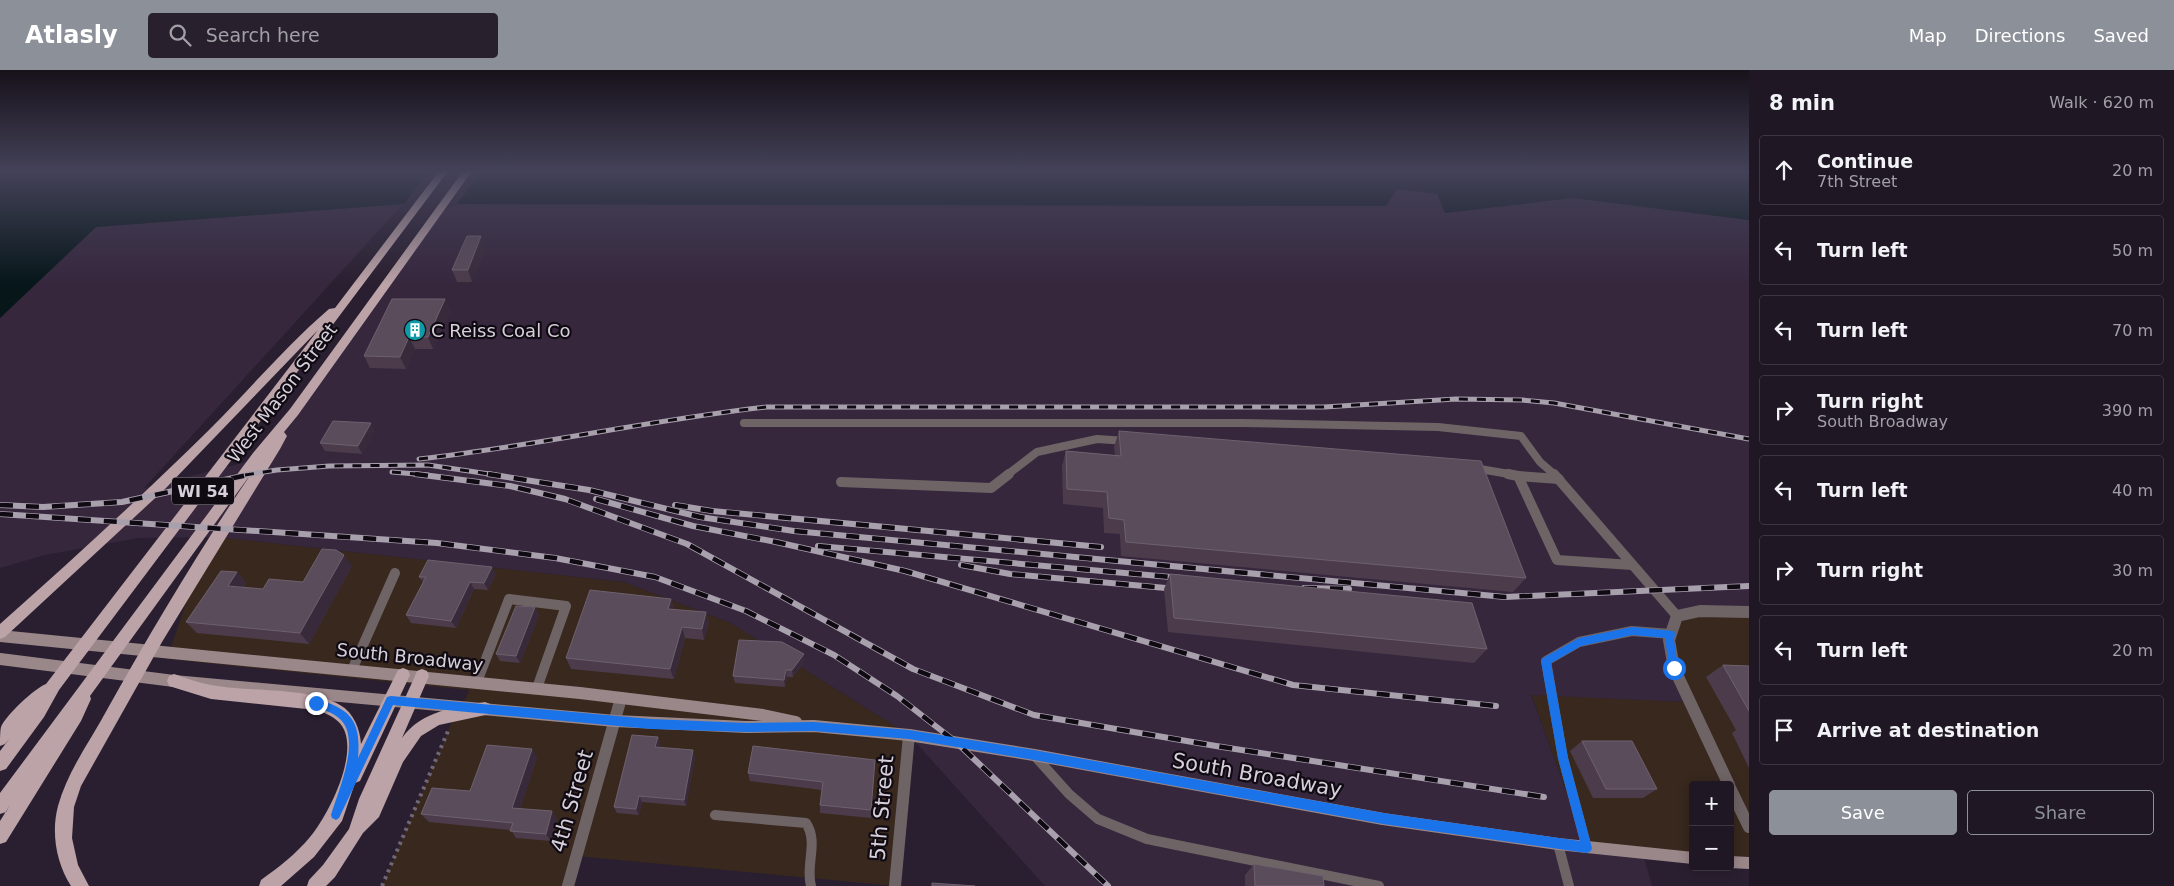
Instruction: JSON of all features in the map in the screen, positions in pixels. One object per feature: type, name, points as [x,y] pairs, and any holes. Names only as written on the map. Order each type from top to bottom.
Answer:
[{"type":"main road","name":"West Mason Street","points":[[0,764],[39,712],[54,685],[416,209]]},
{"type":"main road","name":"West Mason Street","points":[[0,806],[257,456],[294,412],[441,209]]},
{"type":"main road","points":[[0,635],[145,501],[231,414],[310,329],[350,297]]},
{"type":"main road","points":[[81,886],[71,870],[64,839],[66,808],[78,773],[139,666],[234,509],[270,456],[294,412]]},
{"type":"main road","points":[[0,836],[76,716],[96,674]]},
{"type":"main road","points":[[267,886],[290,869],[309,851],[336,815],[403,675]]},
{"type":"main road","points":[[355,834],[365,805],[422,676]]},
{"type":"main road","points":[[174,681],[211,692],[316,703],[339,712],[350,726],[354,746],[352,767],[336,815]]},
{"type":"main road","points":[[0,739],[21,714],[54,685]]},
{"type":"main road","points":[[315,886],[329,871],[373,811],[398,757],[416,731],[436,719],[485,709]]},
{"type":"street","points":[[1728,781],[1674,668],[1669,640],[1677,616],[1700,611],[1749,612]]},
{"type":"street","name":"South Broadway","points":[[0,635],[537,688],[763,715],[814,726]]},
{"type":"street","name":"South Broadway","points":[[0,659],[174,681],[615,721],[746,727],[814,726],[909,735],[1034,755],[1383,818],[1587,848],[1689,858]]},
{"type":"street","name":"4th Street","points":[[568,886],[621,698]]},
{"type":"street","name":"5th Street","points":[[895,886],[909,735]]},
{"type":"street","points":[[1734,795],[1749,827]]},
{"type":"street","points":[[1734,862],[1749,863]]},
{"type":"lane","points":[[744,423],[1242,423],[1438,427],[1521,436],[1540,462],[1559,479],[1677,616]]},
{"type":"lane","points":[[841,482],[990,488],[1037,452],[1097,439],[1136,441]]},
{"type":"lane","points":[[1461,467],[1518,476],[1559,479]]},
{"type":"lane","points":[[1518,476],[1557,560],[1632,565]]},
{"type":"lane","points":[[352,670],[395,572]]},
{"type":"lane","points":[[477,682],[510,599],[566,606],[537,688]]},
{"type":"lane","points":[[1587,848],[1563,758],[1546,661],[1579,642],[1632,631],[1671,634]]},
{"type":"lane","points":[[1034,755],[1069,794],[1098,819],[1148,839],[1379,886]]},
{"type":"lane","points":[[715,815],[806,823],[812,829],[814,839],[806,873],[811,886]]},
{"type":"lane","points":[[1558,844],[1569,886]]},
{"type":"path","points":[[382,886],[451,724]]},
{"type":"shaded area","points":[[0,209],[335,209],[96,227],[0,318]]},
{"type":"shaded area","points":[[335,209],[398,209],[144,488],[270,456],[294,412],[440,209],[1443,209],[1445,213],[1478,209],[1661,209],[1749,220],[1749,612],[1677,616],[1669,640],[1690,702],[1531,695],[1587,848],[1643,854],[1652,886],[1045,886],[909,735],[731,623],[624,582],[218,537],[138,538],[45,555],[0,568],[0,318],[96,227]]},
{"type":"shaded area","points":[[1443,209],[1478,209],[1445,213]]},
{"type":"shaded area","points":[[1661,209],[1749,209],[1749,220]]},
{"type":"shaded area","points":[[218,537],[624,582],[731,623],[909,735],[895,886],[577,856],[568,886],[382,886],[451,724],[463,705],[469,690],[167,659],[196,574]]},
{"type":"shaded area","points":[[1749,612],[1749,863],[1734,862],[1734,781],[1689,781],[1689,858],[1587,848],[1531,694],[1689,702],[1669,640],[1677,616]]},
{"type":"building","points":[[467,236],[481,236],[468,270],[452,270]]},
{"type":"building","points":[[392,299],[445,299],[428,337],[409,337],[400,357],[364,356]]},
{"type":"building","points":[[333,421],[371,423],[358,446],[320,443]]},
{"type":"building","points":[[1119,431],[1481,461],[1526,578],[1126,542],[1124,520],[1109,518],[1107,492],[1067,489],[1066,451],[1121,456]]},
{"type":"building","points":[[322,549],[336,550],[344,555],[300,633],[186,622],[221,571],[237,572],[228,586],[263,589],[269,579],[303,582]]},
{"type":"building","points":[[428,560],[492,567],[484,583],[470,582],[451,621],[406,615],[426,577],[419,577]]},
{"type":"building","points":[[1170,574],[1472,603],[1487,649],[1174,618]]},
{"type":"building","points":[[590,590],[671,599],[668,609],[706,612],[702,629],[682,627],[670,669],[566,658]]},
{"type":"building","points":[[516,606],[535,607],[516,656],[496,654]]},
{"type":"building","points":[[739,640],[782,642],[804,654],[792,670],[786,670],[784,680],[733,676]]},
{"type":"building","points":[[1723,665],[1749,666],[1749,711]]},
{"type":"building","points":[[632,735],[658,737],[655,747],[693,750],[684,800],[639,796],[636,809],[614,807]]},
{"type":"building","points":[[1582,741],[1632,741],[1657,789],[1606,789]]},
{"type":"building","points":[[487,745],[532,749],[512,808],[552,811],[546,834],[510,831],[513,823],[421,814],[432,788],[470,791]]},
{"type":"building","points":[[753,746],[875,760],[871,810],[820,805],[823,782],[748,773]]},
{"type":"building","points":[[1254,864],[1323,876],[1324,886],[1255,886]]},
{"type":"building","points":[[932,883],[975,886],[932,886]]},
{"type":"railway","points":[[419,459],[463,454],[723,412],[767,407],[1324,407],[1456,399],[1522,400],[1554,403],[1749,439]]},
{"type":"railway","points":[[245,475],[277,470],[329,466],[428,465],[496,475]]},
{"type":"railway","points":[[392,472],[428,475]]},
{"type":"railway","points":[[0,505],[43,507],[122,502],[252,474]]},
{"type":"railway","points":[[415,474],[510,486],[565,499],[687,544],[913,669],[1034,715],[1216,746],[1544,797]]},
{"type":"railway","points":[[488,474],[589,490],[700,517],[794,531],[1505,597],[1749,586]]},
{"type":"railway","points":[[596,499],[693,526],[776,542],[905,571],[1293,685],[1496,706]]},
{"type":"railway","points":[[675,505],[712,511],[1101,547]]},
{"type":"railway","points":[[0,514],[437,543],[555,558],[655,577],[746,611],[834,655],[897,696],[956,742],[1108,886]]},
{"type":"railway","points":[[818,546],[1182,578]]},
{"type":"railway","points":[[961,565],[1010,574],[1177,589]]},
{"type":"railway","points":[[1304,588],[1349,589]]},
{"type":"place","name":"C Reiss Coal Co","points":[[415,330]]},
{"type":"route","points":[[316,703],[339,712],[350,726],[354,738],[352,767],[336,815],[391,700],[651,724],[746,727],[814,726],[909,735],[1034,755],[1485,835],[1587,848],[1563,758],[1546,661],[1579,642],[1632,631],[1671,634],[1669,640],[1674,668]]}]
